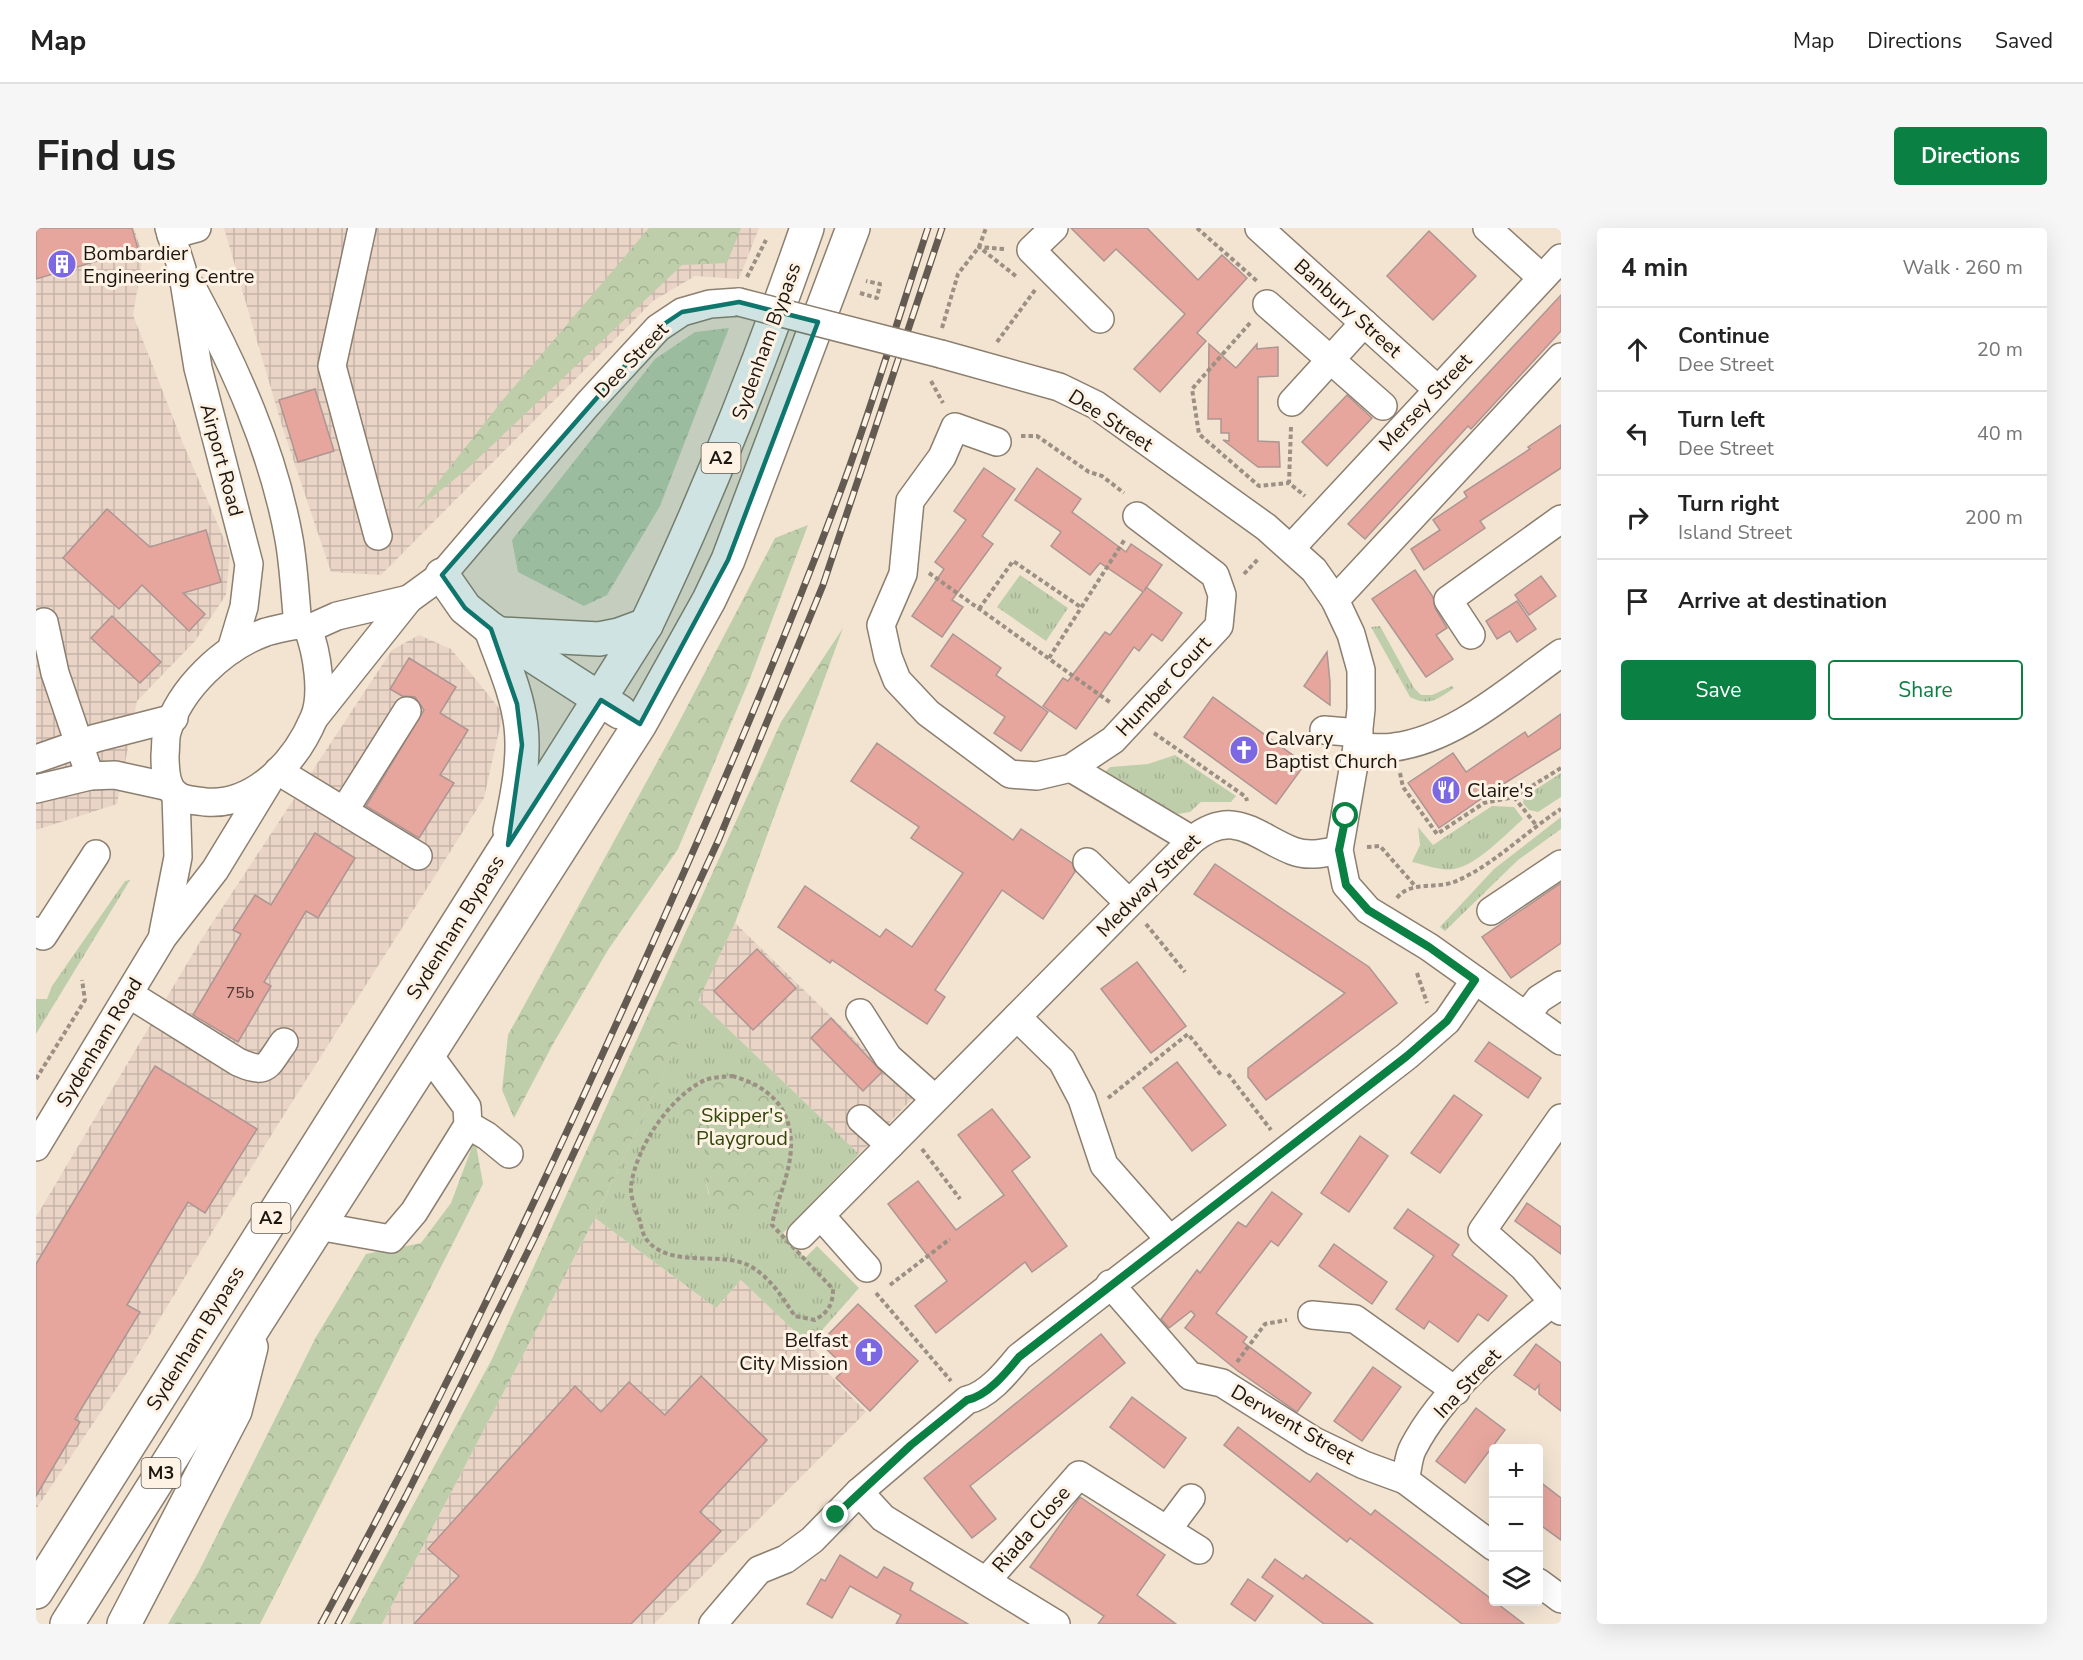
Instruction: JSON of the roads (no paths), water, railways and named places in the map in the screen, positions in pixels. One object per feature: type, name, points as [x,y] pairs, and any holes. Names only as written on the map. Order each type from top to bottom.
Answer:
[{"type":"highway","name":"Sydenham Bypass","points":[[36,1592],[646,625],[700,510],[729,439],[807,228]]},
{"type":"highway","name":"A2","points":[[124,1624],[235,1411],[256,1322],[640,724],[709,600],[728,560],[853,228]]},
{"type":"highway","points":[[442,575],[465,608],[600,700],[640,724]]},
{"type":"highway","points":[[496,631],[599,639],[619,635],[646,625]]},
{"type":"highway","points":[[496,631],[521,726],[520,773],[508,845]]},
{"type":"highway","name":"M3","points":[[67,1624],[256,1322]]},
{"type":"street","points":[[362,228],[332,366],[378,536]]},
{"type":"street","points":[[1054,228],[1031,250],[1100,319]]},
{"type":"street","name":"Banbury Street","points":[[1259,228],[1437,389]]},
{"type":"street","points":[[1487,228],[1542,278]]},
{"type":"street","name":"Airport Road","points":[[179,230],[182,269],[198,368],[249,564],[244,607],[231,650]]},
{"type":"street","name":"Mersey Street","points":[[1291,548],[1561,258]]},
{"type":"street","name":"Airport Road","points":[[182,269],[229,356],[248,400],[289,539],[303,627]]},
{"type":"street","name":"Dee Street","points":[[315,717],[409,599],[442,575],[579,414],[658,328],[682,312],[741,293],[941,354],[1059,387],[1096,405],[1266,527],[1291,548],[1314,570],[1335,600],[1351,634],[1361,669],[1358,740],[1339,850],[1346,885],[1368,910],[1429,947],[1561,1041]]},
{"type":"street","points":[[1267,304],[1383,406]]},
{"type":"street","points":[[1292,402],[1364,323]]},
{"type":"street","points":[[1335,600],[1561,357]]},
{"type":"street","name":"Humber Court","points":[[997,442],[955,427],[942,458],[910,501],[903,574],[891,596],[881,625],[888,657],[897,680],[928,713],[1010,774],[1037,776],[1071,768],[1113,740],[1219,626],[1222,595],[1215,575],[1137,516]]},
{"type":"street","points":[[1471,634],[1448,600],[1561,519]]},
{"type":"street","name":"Dee Street","points":[[303,627],[337,616],[409,599]]},
{"type":"street","points":[[44,622],[55,673],[90,776]]},
{"type":"street","points":[[36,789],[90,776],[115,775],[173,790],[195,801],[217,803],[247,795],[273,776],[315,717],[318,661],[303,627],[266,632],[231,650],[201,676],[166,733],[165,767],[173,790]]},
{"type":"street","points":[[1324,730],[1394,747],[1428,738],[1463,721],[1561,653]]},
{"type":"street","points":[[344,811],[407,711]]},
{"type":"street","points":[[36,759],[80,743],[174,718]]},
{"type":"street","points":[[1071,768],[1192,840]]},
{"type":"street","points":[[273,776],[344,811],[418,856]]},
{"type":"street","name":"Sydenham Road","points":[[36,1147],[162,938],[215,870],[273,776]]},
{"type":"street","name":"Sydenham Road","points":[[162,938],[178,857],[173,790]]},
{"type":"street","name":"Medway Street","points":[[799,1243],[821,1216],[935,1099],[1206,828],[1233,825],[1255,830],[1294,852],[1315,855],[1339,850]]},
{"type":"street","points":[[36,931],[43,936],[96,854]]},
{"type":"street","points":[[1087,862],[1129,903]]},
{"type":"street","points":[[1491,911],[1561,864]]},
{"type":"street","points":[[713,1624],[759,1570],[786,1559],[812,1540],[859,1492],[967,1400],[976,1398],[1008,1370],[1019,1357],[1110,1284],[1287,1150],[1447,1021],[1475,980]]},
{"type":"street","points":[[1526,1016],[1539,999],[1561,985]]},
{"type":"street","points":[[129,994],[237,1062],[256,1070],[267,1067],[284,1042]]},
{"type":"street","points":[[860,1013],[888,1057],[935,1099]]},
{"type":"street","points":[[1017,1017],[1062,1061],[1082,1099],[1104,1165],[1170,1240]]},
{"type":"street","points":[[318,1227],[391,1239],[414,1212],[468,1125],[467,1107],[428,1054]]},
{"type":"street","points":[[1557,1307],[1523,1267],[1482,1231],[1561,1118]]},
{"type":"street","points":[[861,1119],[898,1137]]},
{"type":"street","points":[[468,1125],[487,1136],[509,1154]]},
{"type":"street","points":[[821,1216],[867,1268]]},
{"type":"street","name":"Derwent Street","points":[[1110,1284],[1190,1376],[1222,1383],[1314,1441],[1364,1465],[1405,1480],[1489,1543]]},
{"type":"street","name":"Ina Street","points":[[1405,1480],[1412,1450],[1456,1390],[1518,1331],[1557,1307]]},
{"type":"street","points":[[1312,1315],[1355,1319],[1456,1390]]},
{"type":"street","name":"Riada Close","points":[[987,1580],[1079,1475],[1199,1550]]},
{"type":"street","points":[[859,1492],[883,1518],[1056,1624]]},
{"type":"street","points":[[1167,1530],[1191,1498]]},
{"type":"street","points":[[1543,1585],[1561,1599]]},
{"type":"railway","points":[[321,1624],[442,1392],[518,1236],[628,998],[711,809],[791,618],[853,458],[928,228]]},
{"type":"railway","points":[[338,1624],[406,1496],[535,1237],[719,839],[823,585],[942,228]]},
{"type":"place","name":"Bombardier Engineering Centre","points":[[62,264]]},
{"type":"place","name":"Calvary Baptist Church","points":[[1244,750]]},
{"type":"place","name":"Claire's","points":[[1446,790]]},
{"type":"place","name":"Belfast City Mission","points":[[869,1352]]},
{"type":"park label","name":"Skipper's Playgroud","points":[[742,1126]]}]
